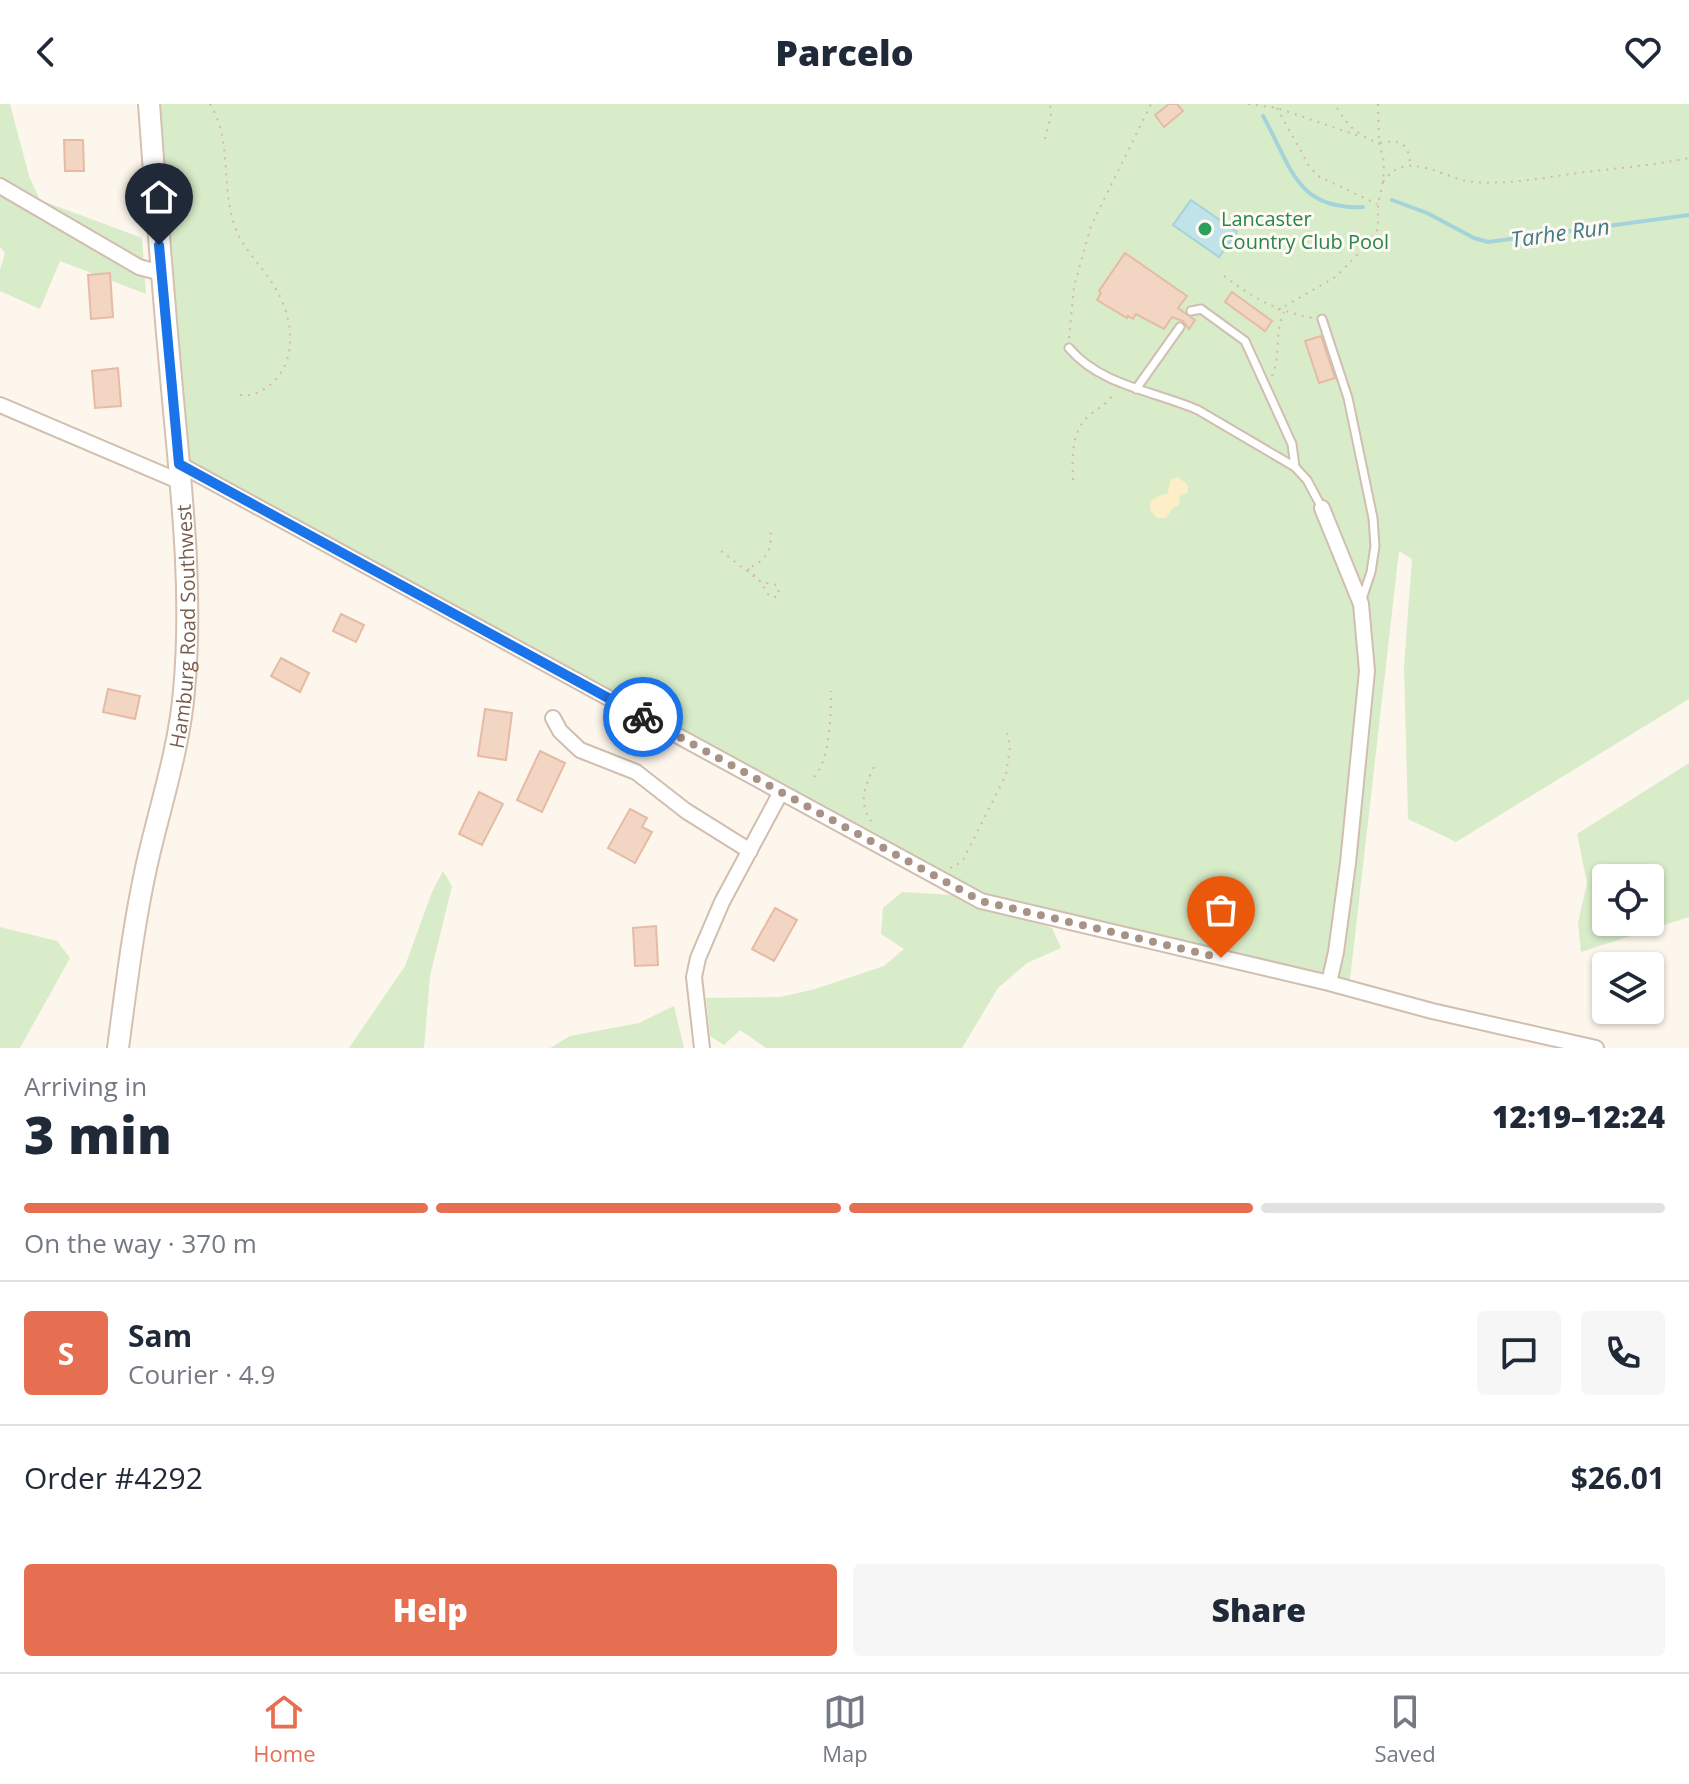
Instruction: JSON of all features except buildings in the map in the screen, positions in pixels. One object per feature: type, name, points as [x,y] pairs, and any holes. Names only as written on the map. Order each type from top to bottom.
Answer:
[{"type":"street","name":"Hamburg Road Southwest","points":[[118,1048],[131,948],[146,867],[172,768],[184,694],[188,608],[180,473],[149,104]]},
{"type":"street","points":[[0,186],[139,267],[161,273]]},
{"type":"street","points":[[0,405],[180,473],[981,901],[1596,1048]]},
{"type":"street","points":[[1322,508],[1361,604],[1367,671],[1348,863],[1329,983]]},
{"type":"street","points":[[553,718],[569,741],[580,750],[636,772],[686,811],[750,851]]},
{"type":"street","points":[[702,1048],[694,977],[698,958],[716,914],[781,792]]},
{"type":"lane","points":[[1191,311],[1201,309],[1245,341],[1292,444],[1295,467]]},
{"type":"lane","points":[[1322,319],[1348,398],[1373,518],[1375,546],[1361,604]]},
{"type":"lane","points":[[1136,389],[1180,327]]},
{"type":"lane","points":[[1069,348],[1077,357],[1120,382],[1198,410],[1295,467],[1307,480],[1322,508]]},
{"type":"path","points":[[210,104],[221,128],[227,194],[234,224],[249,255],[277,290],[289,330],[289,354],[278,377],[255,395],[240,395]]},
{"type":"path","points":[[1045,139],[1051,115],[1050,104]]},
{"type":"path","points":[[1069,348],[1069,319],[1082,253],[1091,226],[1128,157],[1151,104]]},
{"type":"path","points":[[1248,104],[1277,108],[1379,143],[1389,141],[1405,145],[1409,150],[1410,165]]},
{"type":"path","points":[[1335,104],[1350,128],[1364,138]]},
{"type":"path","points":[[1278,310],[1323,286],[1354,259],[1378,229],[1384,162],[1379,143],[1378,104]]},
{"type":"path","points":[[1277,108],[1309,166],[1318,176],[1378,204]]},
{"type":"path","points":[[1383,182],[1395,168],[1410,165],[1457,180],[1482,182],[1633,168],[1689,158]]},
{"type":"path","points":[[1224,276],[1278,310],[1322,319]]},
{"type":"path","points":[[1265,381],[1274,373],[1277,336],[1284,312]]},
{"type":"path","points":[[1073,480],[1074,448],[1080,425],[1110,400],[1120,382]]},
{"type":"path","points":[[747,568],[757,565],[767,554],[771,543],[770,528]]},
{"type":"path","points":[[721,551],[747,568],[769,596],[776,597],[779,593],[777,585],[761,582]]},
{"type":"path","points":[[814,777],[822,764],[831,713],[831,691]]},
{"type":"path","points":[[947,867],[952,868],[962,862],[1006,775],[1010,747],[1007,733]]},
{"type":"path","points":[[874,767],[865,786],[864,807],[872,825],[880,830]]},
{"type":"green space","points":[[0,104],[10,104],[29,176],[40,200],[142,238],[146,294],[60,261],[40,309],[0,291],[0,270],[5,253],[0,247]]},
{"type":"green space","points":[[149,104],[1689,104],[1689,699],[1456,842],[1408,819],[1404,666],[1412,559],[1399,551],[1349,988],[981,901],[179,464]]},
{"type":"green space","points":[[1689,763],[1689,917],[1664,925],[1664,864],[1592,864],[1592,936],[1630,936],[1581,952],[1578,923],[1587,883],[1577,834]]},
{"type":"green space","points":[[443,871],[452,886],[430,976],[424,1048],[349,1048],[405,966],[432,892]]},
{"type":"green space","points":[[902,892],[952,895],[1052,928],[1061,948],[1027,963],[998,988],[962,1048],[766,1048],[740,1030],[724,1045],[710,1036],[706,998],[781,997],[884,966],[904,949],[881,934],[883,908]]},
{"type":"green space","points":[[0,927],[57,941],[70,958],[20,1048],[0,1048]]},
{"type":"green space","points":[[674,1006],[684,1048],[550,1048],[570,1036],[639,1023]]},
{"type":"sand","points":[[1178,477],[1188,485],[1188,492],[1180,496],[1179,505],[1166,518],[1157,518],[1150,510],[1151,502],[1168,493],[1170,480]]},
{"type":"water","name":"Lancaster Country Club Pool","points":[[1191,200],[1237,232],[1219,257],[1173,225]]},
{"type":"waterway","name":"Tarhe Run","points":[[1263,116],[1289,167],[1309,192],[1323,201],[1340,206],[1363,207]]},
{"type":"waterway","name":"Tarhe Run","points":[[1392,200],[1488,242],[1689,215]]},
{"type":"way so far","points":[[643,717],[981,901],[1221,958]]},
{"type":"place","name":"Lancaster Country Club Pool","points":[[1205,229]]},
{"type":"route","points":[[159,245],[179,464],[643,717]]}]
